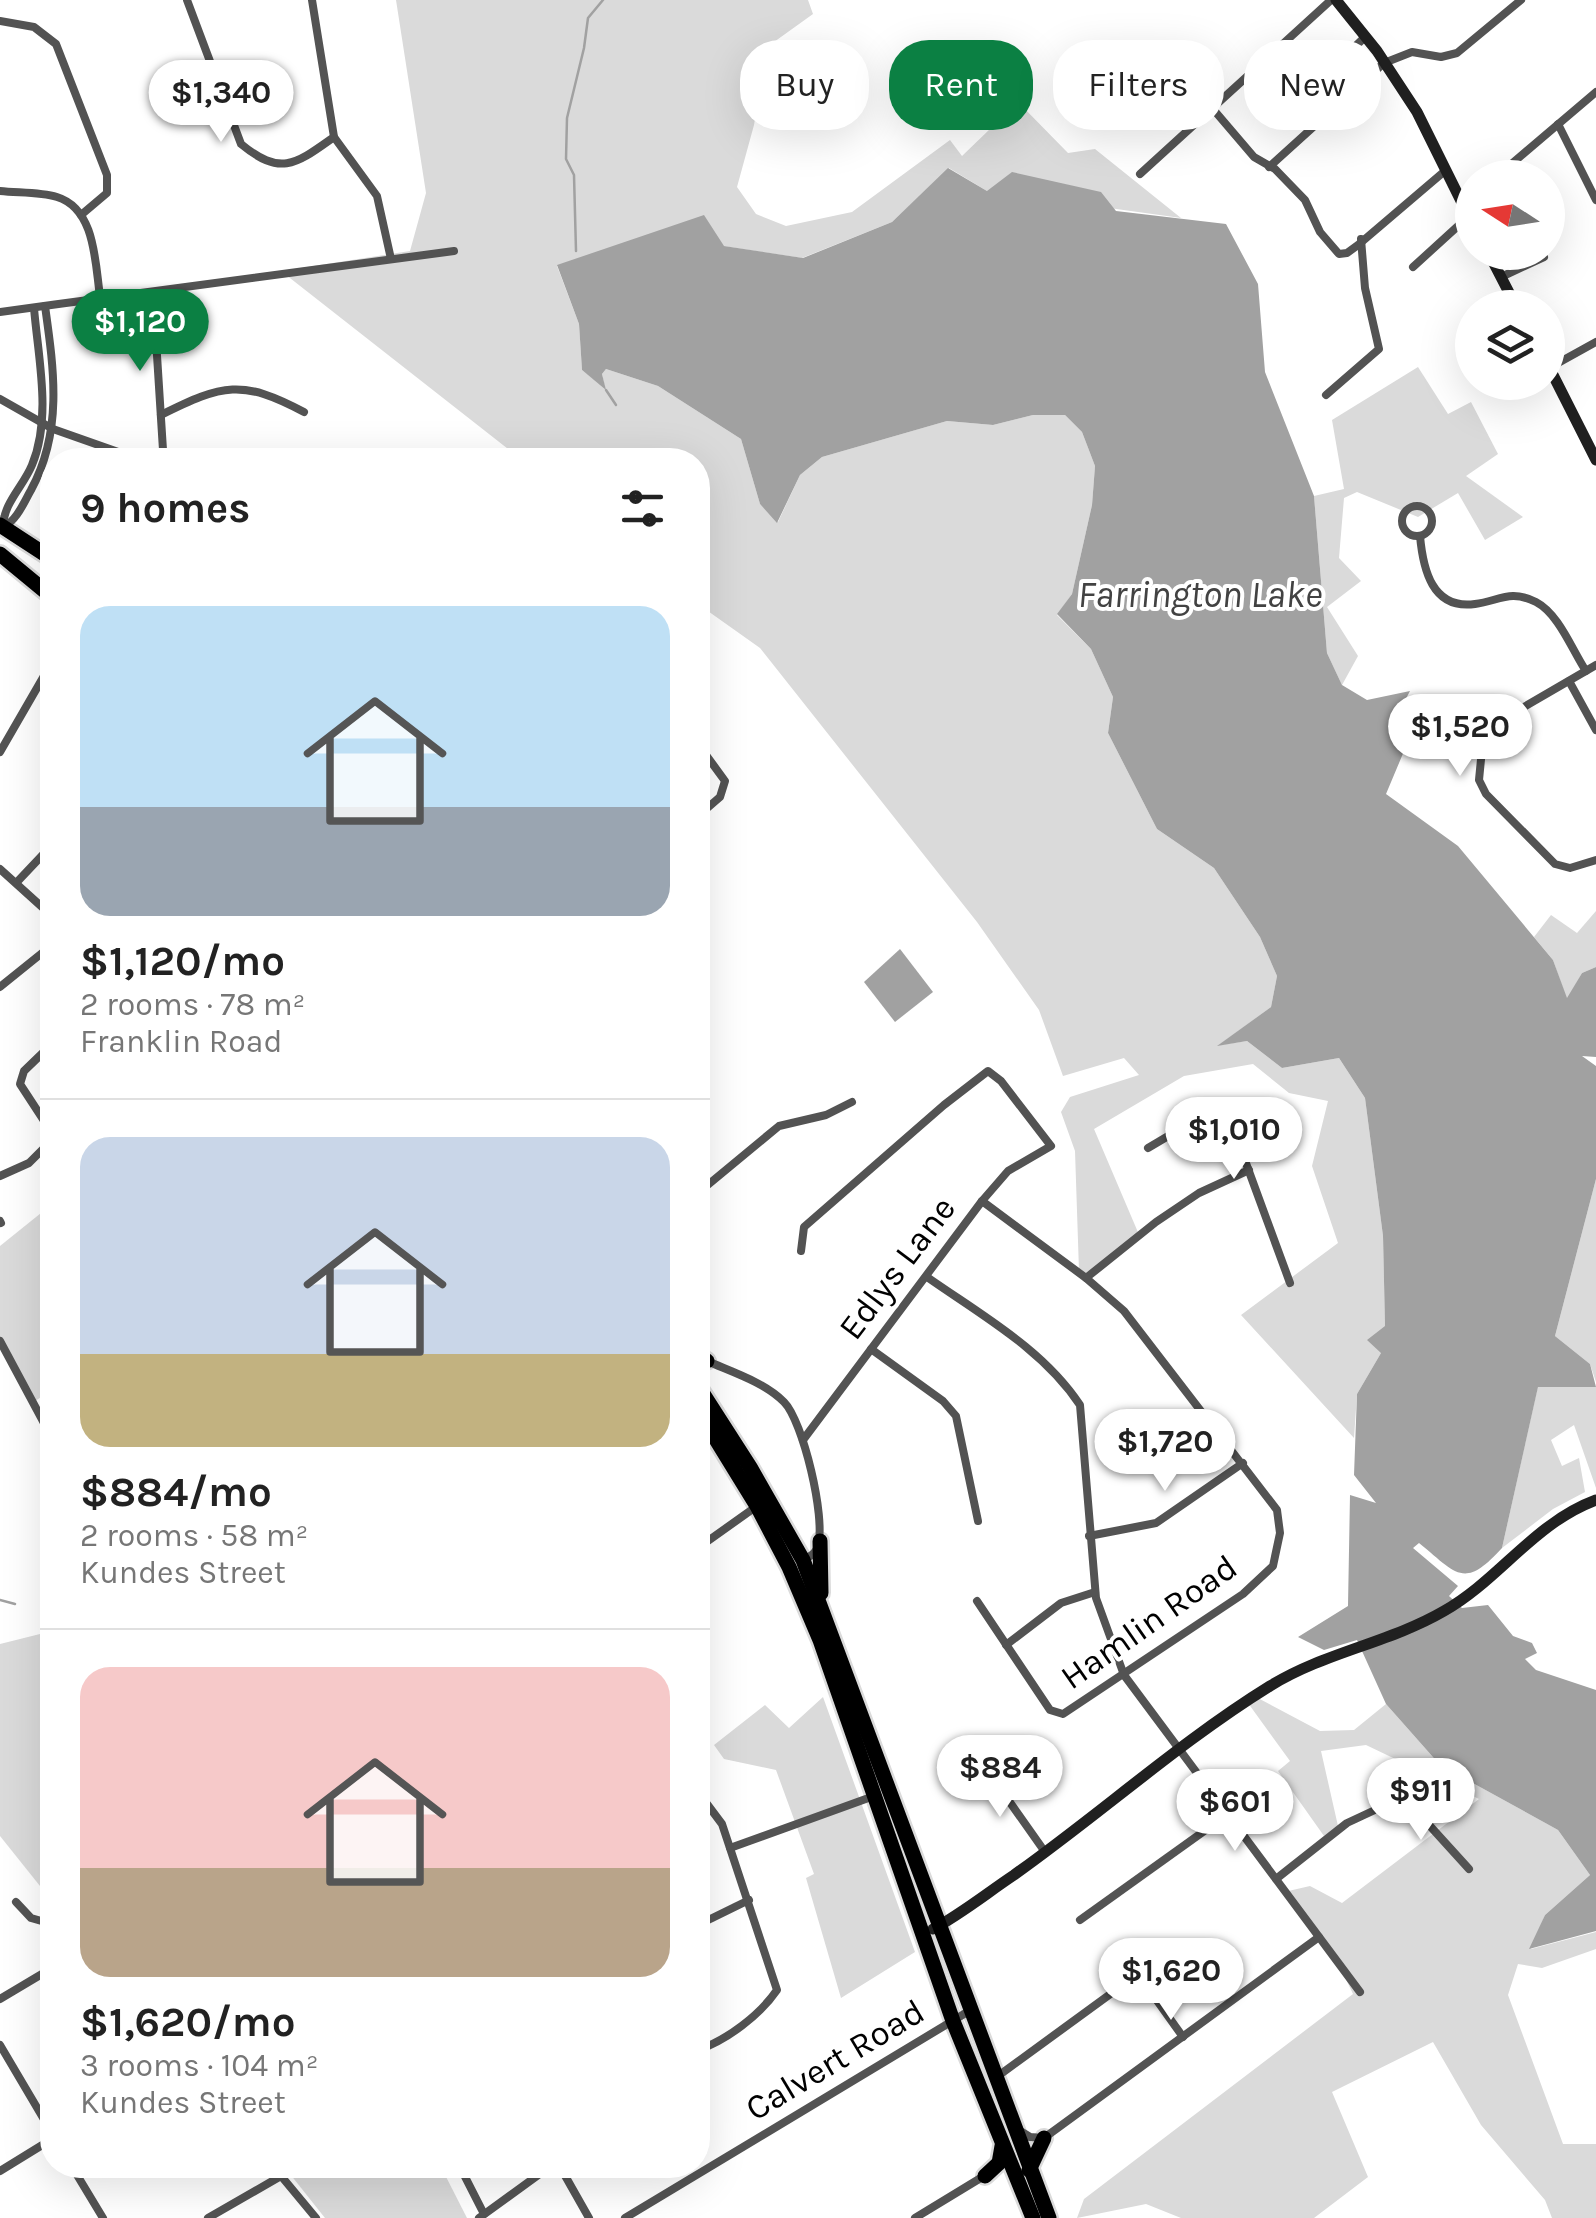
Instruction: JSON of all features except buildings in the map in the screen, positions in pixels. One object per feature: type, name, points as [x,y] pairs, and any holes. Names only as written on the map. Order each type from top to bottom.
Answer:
[{"type":"highway","points":[[1,529],[40,552]]},
{"type":"highway","points":[[0,554],[40,587]]},
{"type":"highway","points":[[710,1405],[750,1467],[794,1565],[874,1796],[969,2010],[1012,2125],[1021,2162],[1049,2218]]},
{"type":"highway","points":[[710,1430],[822,1607],[931,1930],[953,2021],[1002,2142],[1021,2162]]},
{"type":"highway","points":[[820,1541],[822,1607]]},
{"type":"highway","points":[[1033,2218],[1020,2186],[1021,2162],[1044,2138]]},
{"type":"highway","points":[[985,2176],[999,2163],[1002,2142]]},
{"type":"highway","points":[[985,2176],[1000,2176],[1020,2186]]},
{"type":"street","points":[[187,0],[240,144],[257,157],[294,164],[334,137]]},
{"type":"street","points":[[312,0],[334,137],[376,196],[391,259]]},
{"type":"street","points":[[1224,98],[1334,0],[1365,36],[1417,112],[1455,186]]},
{"type":"street","points":[[1269,168],[1384,62],[1412,52],[1450,56],[1521,0]]},
{"type":"street","points":[[0,21],[34,27],[56,44],[107,175],[107,193],[81,215]]},
{"type":"street","points":[[1361,40],[1365,36]]},
{"type":"street","points":[[1517,160],[1596,92]]},
{"type":"street","points":[[1224,121],[1254,157],[1275,170],[1305,200],[1320,232],[1342,254],[1358,245],[1446,170]]},
{"type":"street","points":[[1558,124],[1596,200]]},
{"type":"street","points":[[1140,174],[1189,130]]},
{"type":"street","points":[[0,191],[59,198],[81,215],[91,236],[100,296]]},
{"type":"street","points":[[1414,267],[1455,225]]},
{"type":"street","points":[[1326,394],[1379,350],[1365,288],[1361,240]]},
{"type":"street","points":[[0,312],[454,251]]},
{"type":"street","points":[[1498,270],[1508,290]]},
{"type":"street","points":[[1501,276],[1515,270]]},
{"type":"street","points":[[153,292],[164,448]]},
{"type":"street","points":[[45,306],[55,398],[48,448]]},
{"type":"street","points":[[1,529],[3,514],[33,463],[41,421],[34,308]]},
{"type":"street","points":[[1565,358],[1596,342]]},
{"type":"street","points":[[161,415],[205,393],[238,388],[264,391],[304,412]]},
{"type":"street","points":[[0,399],[53,429],[107,448]]},
{"type":"street","points":[[1565,400],[1596,460]]},
{"type":"street","points":[[1,529],[15,520],[40,474]]},
{"type":"street","points":[[1416,506],[1429,511],[1432,520],[1430,529],[1420,536],[1410,534],[1402,523],[1404,514],[1416,506]]},
{"type":"street","points":[[1420,536],[1422,567],[1435,590],[1457,603],[1474,604],[1505,595],[1538,603],[1552,616],[1586,671]]},
{"type":"street","points":[[1596,665],[1493,725],[1482,749],[1479,780],[1486,794],[1555,864],[1570,868],[1596,860]]},
{"type":"street","points":[[1569,680],[1596,730]]},
{"type":"street","points":[[0,752],[40,683]]},
{"type":"street","points":[[710,759],[726,781],[724,791],[710,804]]},
{"type":"street","points":[[18,882],[40,858]]},
{"type":"street","points":[[0,869],[40,904]]},
{"type":"street","points":[[0,987],[40,954]]},
{"type":"street","points":[[40,1055],[24,1070],[20,1084],[40,1116]]},
{"type":"street","name":"Edlys Lane","points":[[800,1251],[804,1227],[944,1105],[988,1072],[1001,1081],[1052,1146],[1008,1171],[982,1201],[803,1440]]},
{"type":"street","points":[[710,1182],[779,1126],[826,1115],[852,1102]]},
{"type":"street","points":[[1148,1148],[1202,1116],[1227,1122],[1290,1283]]},
{"type":"street","points":[[0,1176],[29,1163],[40,1150]]},
{"type":"street","points":[[1086,1278],[1170,1212],[1249,1170]]},
{"type":"street","name":"Hamlin Road","points":[[982,1201],[1124,1310],[1277,1510],[1280,1533],[1273,1566],[1243,1594],[1070,1712],[1058,1714],[1050,1710],[1006,1646]]},
{"type":"street","points":[[926,1277],[1027,1346],[1065,1382],[1080,1405],[1095,1592],[1124,1674],[1360,1992]]},
{"type":"street","points":[[0,1341],[40,1408]]},
{"type":"street","points":[[870,1349],[943,1401],[956,1416],[978,1521]]},
{"type":"street","points":[[710,1363],[757,1384],[783,1401],[794,1414],[803,1440],[820,1541],[815,1552],[794,1565]]},
{"type":"street","points":[[1089,1536],[1156,1523],[1244,1463]]},
{"type":"street","points":[[931,1930],[1045,1852],[1267,1688],[1328,1656],[1414,1627],[1447,1610],[1534,1536],[1596,1500]]},
{"type":"street","points":[[710,1539],[757,1506]]},
{"type":"street","points":[[977,1602],[1006,1646],[1061,1604],[1095,1592]]},
{"type":"street","points":[[985,1767],[1045,1852]]},
{"type":"street","points":[[730,1848],[874,1796]]},
{"type":"street","points":[[1276,1879],[1347,1822],[1377,1809],[1412,1817],[1430,1826],[1468,1869]]},
{"type":"street","points":[[710,1813],[722,1824],[777,1990],[767,2004],[710,2046]]},
{"type":"street","points":[[1080,1920],[1228,1814]]},
{"type":"street","points":[[710,1919],[749,1900]]},
{"type":"street","points":[[16,1902],[31,1918],[40,1921]]},
{"type":"street","points":[[1012,2125],[1030,2137],[1044,2138],[1319,1937]]},
{"type":"street","points":[[995,2078],[1168,1952]]},
{"type":"street","points":[[1138,1974],[1183,2037]]},
{"type":"street","points":[[0,1999],[40,1975]]},
{"type":"street","name":"Calvert Road","points":[[710,2167],[969,2010]]},
{"type":"street","points":[[0,2045],[40,2115]]},
{"type":"street","points":[[0,2171],[40,2144]]},
{"type":"street","points":[[915,2218],[985,2176],[1021,2162]]},
{"type":"street","points":[[79,2178],[103,2218]]},
{"type":"street","points":[[208,2218],[278,2178]]},
{"type":"street","points":[[283,2178],[316,2218]]},
{"type":"street","points":[[465,2178],[482,2216],[537,2178]]},
{"type":"street","points":[[564,2178],[589,2218]]},
{"type":"street","name":"Calvert Road","points":[[625,2218],[692,2178]]},
{"type":"shaded area","points":[[396,0],[808,0],[813,14],[777,40],[740,40],[740,130],[753,130],[737,187],[756,214],[786,226],[852,212],[950,140],[962,156],[989,130],[1033,130],[1033,117],[1068,153],[1095,149],[1181,218],[987,191],[949,168],[892,222],[802,258],[723,246],[704,216],[557,266],[579,324],[582,370],[605,388],[602,374],[606,369],[658,386],[741,439],[760,504],[778,522],[800,475],[822,457],[947,421],[993,425],[1033,415],[1065,415],[1082,432],[1095,466],[1092,505],[1072,594],[1057,615],[1091,649],[1113,697],[1108,733],[1157,829],[1214,868],[1260,937],[1277,976],[1271,1007],[1219,1045],[1247,1041],[1282,1068],[1339,1058],[1365,1098],[1383,1236],[1385,1326],[1381,1353],[1357,1394],[1354,1438],[1241,1315],[1338,1243],[1312,1166],[1328,1101],[1289,1093],[1253,1064],[1184,1076],[1094,1129],[1140,1237],[1088,1277],[1079,1271],[1075,1151],[1061,1112],[1070,1097],[1139,1075],[1124,1058],[1063,1076],[1039,1010],[977,922],[760,648],[710,613],[710,448],[507,448],[281,271],[410,251],[426,193]]},
{"type":"shaded area","points":[[1418,367],[1448,414],[1471,402],[1498,454],[1466,476],[1523,517],[1485,540],[1458,493],[1418,517],[1357,492],[1344,498],[1339,558],[1361,581],[1327,607],[1358,656],[1342,685],[1327,653],[1314,496],[1344,489],[1332,420]]},
{"type":"shaded area","points":[[1596,911],[1596,967],[1582,973],[1567,1000],[1553,960],[1534,937],[1551,915],[1577,933]]},
{"type":"shaded area","points":[[1596,1179],[1596,1382],[1590,1364],[1555,1336]]},
{"type":"shaded area","points":[[40,1214],[40,1398],[32,1403],[0,1345],[0,1246]]},
{"type":"shaded area","points":[[1538,1386],[1596,1387],[1596,1488],[1574,1425],[1551,1440],[1562,1466],[1579,1458],[1585,1492],[1553,1509],[1502,1548]]},
{"type":"shaded area","points":[[40,1634],[40,1886],[0,1836],[0,1644]]},
{"type":"shaded area","points":[[823,1697],[915,1952],[841,1998],[806,1878],[814,1874],[776,1770],[724,1759],[714,1745],[765,1705],[789,1728]]},
{"type":"shaded area","points":[[1256,1697],[1320,1731],[1354,1730],[1386,1704],[1440,1765],[1558,1830],[1590,1875],[1545,1915],[1531,1949],[1596,1932],[1596,1949],[1542,1968],[1518,1964],[1508,1995],[1563,2144],[1596,2144],[1596,2218],[1552,2218],[1545,2200],[1481,2125],[1433,2042],[1332,2092],[1368,2177],[1314,2218],[1181,2218],[1146,2204],[1077,2218],[1084,2199],[1353,1994],[1331,1948],[1284,1892],[1310,1886],[1342,1903],[1479,1799],[1366,1745],[1321,1751],[1338,1826],[1324,1836],[1278,1771],[1290,1761],[1248,1703]]},
{"type":"shaded area","points":[[293,2178],[447,2178],[467,2218],[325,2218]]},
{"type":"water","name":"Farrington Lake","points":[[948,168],[987,191],[1012,172],[1101,192],[1116,211],[1226,224],[1258,284],[1265,372],[1314,496],[1327,653],[1342,685],[1367,700],[1410,691],[1399,712],[1407,744],[1386,794],[1458,846],[1553,960],[1567,998],[1582,973],[1596,967],[1596,1057],[1582,1056],[1596,1066],[1596,1179],[1555,1336],[1590,1364],[1596,1387],[1538,1387],[1502,1548],[1489,1561],[1469,1573],[1460,1573],[1419,1543],[1413,1548],[1458,1586],[1449,1596],[1462,1608],[1488,1605],[1513,1636],[1532,1643],[1537,1653],[1525,1659],[1536,1670],[1596,1690],[1596,1931],[1529,1949],[1545,1915],[1590,1875],[1558,1830],[1440,1765],[1386,1704],[1357,1640],[1324,1650],[1298,1637],[1348,1606],[1350,1495],[1376,1503],[1354,1475],[1357,1394],[1381,1353],[1367,1340],[1385,1326],[1383,1236],[1365,1098],[1339,1058],[1282,1068],[1247,1041],[1217,1046],[1271,1007],[1277,976],[1260,937],[1214,868],[1157,829],[1108,733],[1113,697],[1091,649],[1057,614],[1072,594],[1092,505],[1095,466],[1082,432],[1065,415],[1033,415],[993,425],[947,421],[822,457],[800,475],[777,523],[760,504],[741,439],[658,386],[606,369],[602,374],[606,390],[582,370],[579,324],[557,265],[704,215],[724,246],[803,258],[892,222]]},
{"type":"water","points":[[900,949],[933,992],[895,1022],[864,982]]},
{"type":"waterway","points":[[576,251],[574,175],[566,159],[567,118],[588,18],[603,0]]},
{"type":"waterway","points":[[606,390],[616,405]]},
{"type":"waterway","points":[[0,1600],[15,1604]]}]
